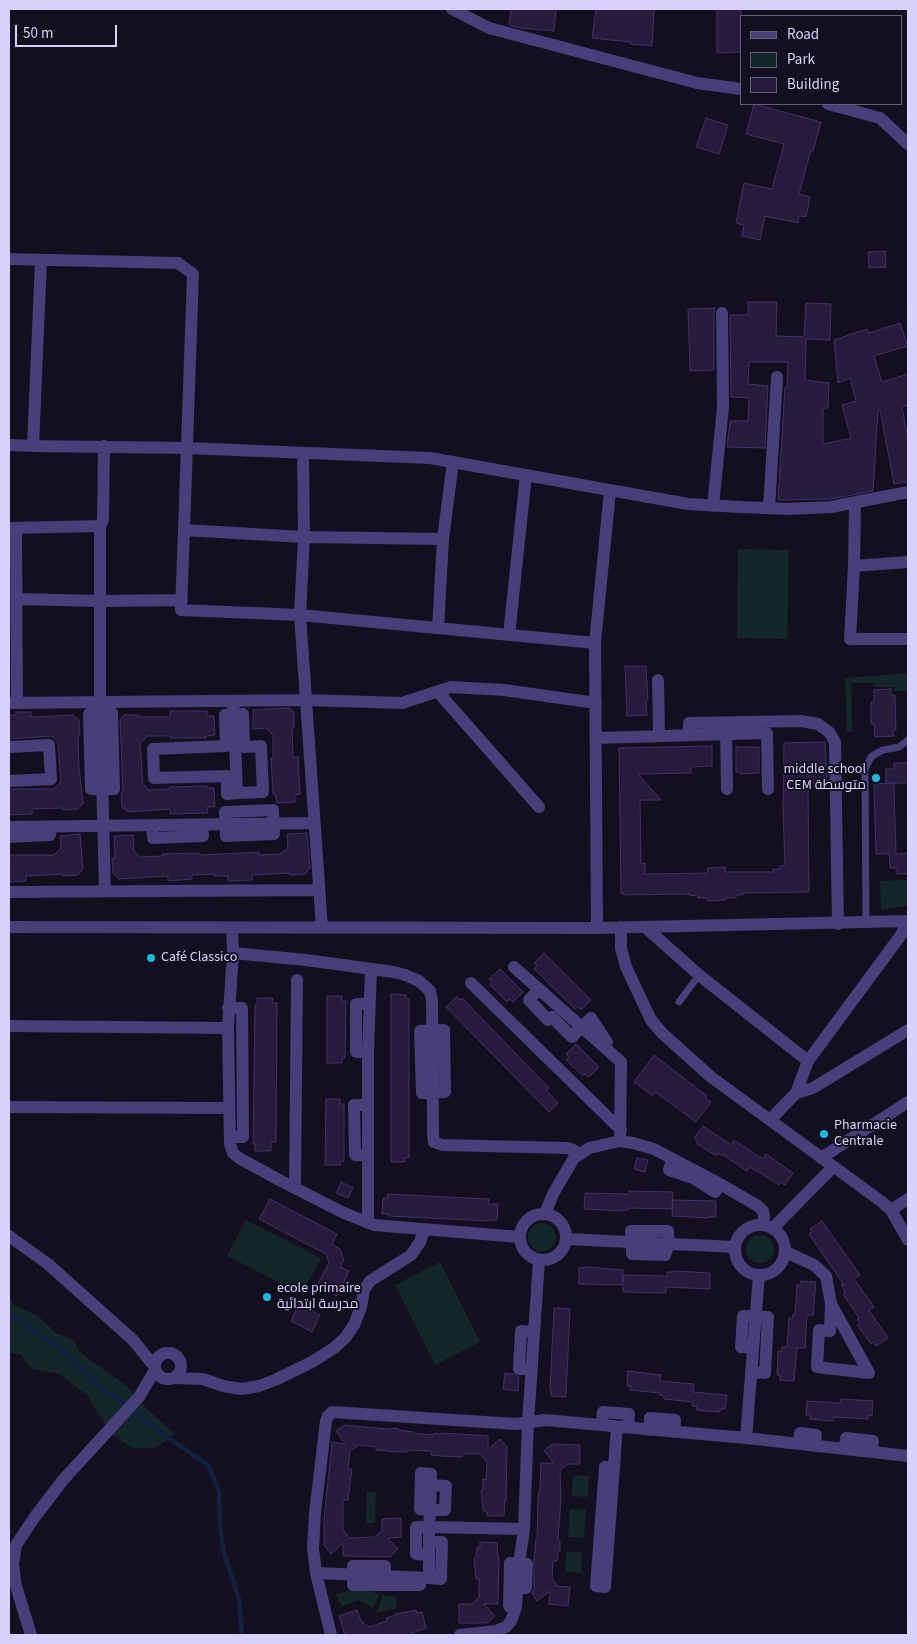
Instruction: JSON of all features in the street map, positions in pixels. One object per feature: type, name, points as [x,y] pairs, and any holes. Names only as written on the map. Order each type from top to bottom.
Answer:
[{"type":"street","points":[[452,9],[489,28],[697,83],[740,89]]},
{"type":"street","points":[[832,105],[880,118],[908,144]]},
{"type":"street","points":[[9,259],[178,263],[193,274],[181,610],[300,615],[595,643]]},
{"type":"street","points":[[33,446],[41,260]]},
{"type":"street","points":[[713,506],[723,407],[722,313]]},
{"type":"street","points":[[768,508],[777,377]]},
{"type":"street","points":[[9,445],[186,448],[430,458],[526,474],[610,491],[688,504],[713,506],[768,508],[831,507],[908,492]]},
{"type":"street","points":[[100,708],[100,526],[103,520],[104,446]]},
{"type":"street","points":[[303,453],[304,537],[300,615],[322,928]]},
{"type":"street","points":[[438,628],[443,539],[453,462]]},
{"type":"street","points":[[509,635],[526,474]]},
{"type":"street","points":[[597,928],[595,643],[610,491]]},
{"type":"street","points":[[855,502],[850,640],[908,639]]},
{"type":"street","points":[[100,526],[12,528],[16,599],[13,703],[100,708],[234,701],[306,700],[402,703],[452,687],[504,690],[596,704]]},
{"type":"street","points":[[184,530],[304,537],[443,539]]},
{"type":"street","points":[[854,566],[908,562]]},
{"type":"street","points":[[16,599],[182,600]]},
{"type":"street","points":[[658,680],[659,736]]},
{"type":"street","points":[[438,692],[539,808]]},
{"type":"street","points":[[234,701],[237,793]]},
{"type":"street","points":[[100,708],[112,713],[114,789],[91,789],[89,714],[100,708]]},
{"type":"street","points":[[234,714],[243,714],[244,747],[261,746],[263,792],[227,794],[226,776],[154,778],[153,749],[226,746],[225,715],[234,714]]},
{"type":"street","points":[[726,729],[808,721],[823,726],[832,736],[835,742],[838,924]]},
{"type":"street","points":[[596,738],[689,735],[689,724],[767,734],[768,789]]},
{"type":"street","points":[[726,729],[727,789]]},
{"type":"street","points":[[9,747],[49,745],[51,778],[9,781]]},
{"type":"street","points":[[102,789],[105,891]]},
{"type":"street","points":[[273,810],[274,824],[274,834],[226,836],[225,812],[273,810]]},
{"type":"street","points":[[274,824],[314,823]]},
{"type":"street","points":[[9,827],[152,825],[152,838],[203,836],[202,825],[225,824]]},
{"type":"street","points":[[9,837],[50,835],[50,827]]},
{"type":"street","points":[[9,892],[319,890]]},
{"type":"street","points":[[9,927],[597,928],[907,921],[901,935],[808,1061],[796,1093],[770,1120]]},
{"type":"street","points":[[621,927],[621,948],[626,967],[651,1020],[662,1033],[711,1077],[891,1210],[908,1240]]},
{"type":"street","points":[[645,927],[700,975],[808,1061]]},
{"type":"street","points":[[232,928],[228,1028],[230,1144],[233,1153],[238,1158],[295,1188],[368,1223],[386,1227],[519,1237]]},
{"type":"street","points":[[232,953],[306,960],[405,974],[425,985],[430,991],[432,1000],[432,1030]]},
{"type":"street","points":[[514,967],[539,989],[529,1000],[548,1020],[552,1017],[572,1037],[591,1018],[618,1058],[622,1066],[620,1136]]},
{"type":"street","points":[[368,1223],[367,1155],[355,1155],[354,1105],[367,1105],[368,1052],[356,1052],[356,1004],[369,1004],[371,969]]},
{"type":"street","points":[[295,1188],[297,980]]},
{"type":"street","points":[[471,982],[620,1136],[633,1143],[654,1149],[720,1184],[758,1206],[763,1211],[768,1226],[783,1238],[786,1252],[776,1270],[759,1275],[748,1272],[742,1268],[736,1258],[735,1247],[738,1237],[746,1229],[756,1225],[768,1226],[833,1167]]},
{"type":"street","points":[[228,1008],[242,1008],[242,1137],[230,1137]]},
{"type":"street","points":[[9,1026],[228,1028]]},
{"type":"street","points":[[432,1030],[444,1030],[445,1092],[422,1093],[420,1031],[432,1030]]},
{"type":"street","points":[[796,1093],[813,1088],[908,1030]]},
{"type":"street","points":[[432,1093],[432,1134],[437,1144],[442,1146],[567,1148],[579,1154]]},
{"type":"street","points":[[821,1158],[908,1102]]},
{"type":"street","points":[[9,1107],[229,1108]]},
{"type":"street","points":[[545,1214],[553,1194],[569,1166],[579,1154],[620,1136]]},
{"type":"street","points":[[891,1210],[908,1199]]},
{"type":"street","points":[[538,1214],[545,1214],[561,1222],[566,1232],[566,1239],[562,1250],[557,1256],[539,1260],[530,1257],[525,1252],[520,1244],[519,1237],[522,1227],[528,1219],[538,1214]]},
{"type":"street","points":[[9,1236],[48,1264],[133,1340],[161,1378],[204,1380],[241,1389],[259,1386],[312,1362],[334,1348],[354,1326],[361,1308],[364,1290],[370,1281],[411,1255],[420,1242],[424,1230]]},
{"type":"street","points":[[566,1239],[735,1247]]},
{"type":"street","points":[[786,1252],[814,1265],[826,1276],[831,1304],[830,1330],[819,1330],[817,1367],[869,1373],[831,1304]]},
{"type":"street","points":[[519,1564],[524,1529],[532,1369],[519,1369],[521,1331],[534,1332],[539,1260]]},
{"type":"street","points":[[756,1316],[759,1275]]},
{"type":"street","points":[[746,1438],[751,1372],[753,1348],[741,1347],[743,1316],[768,1317],[765,1373],[751,1372]]},
{"type":"street","points":[[133,1340],[164,1354],[174,1355],[181,1363],[204,1380]]},
{"type":"street","points":[[31,1635],[16,1586],[14,1564],[16,1545],[63,1480],[132,1405],[155,1368],[158,1357],[164,1354]]},
{"type":"street","points":[[132,1405],[180,1373],[181,1363]]},
{"type":"street","points":[[331,1635],[316,1573],[313,1548],[315,1513],[326,1421],[330,1413],[516,1424],[545,1420],[602,1425],[604,1412],[629,1414],[623,1427],[614,1468],[605,1587],[596,1586],[605,1467],[614,1468]]},
{"type":"street","points":[[623,1427],[649,1430],[650,1418],[675,1420],[674,1432],[799,1444],[800,1433],[816,1435],[815,1446],[845,1449],[846,1438],[873,1441],[872,1452],[908,1456]]},
{"type":"street","points":[[421,1474],[431,1474],[430,1485],[446,1486],[446,1510],[430,1510],[420,1509],[421,1474]]},
{"type":"street","points":[[430,1510],[429,1527],[429,1548],[425,1578],[422,1586],[353,1585],[353,1566],[385,1566],[385,1576],[425,1578],[442,1579],[442,1542],[429,1548],[416,1554],[416,1527],[429,1527],[524,1529]]},
{"type":"street","points":[[460,1635],[496,1631],[506,1627],[512,1621],[516,1606],[518,1588],[526,1588],[527,1564],[510,1563],[509,1606],[516,1606]]},
{"type":"street","points":[[316,1573],[353,1575]]},
{"type":"lane","points":[[866,923],[865,770],[868,763],[877,753],[899,747],[908,740]]},
{"type":"lane","points":[[679,1002],[700,975]]},
{"type":"green space","points":[[738,549],[789,550],[787,639],[737,638]]},
{"type":"green space","points":[[908,673],[908,691],[895,691],[894,687],[874,687],[874,683],[851,683],[852,732],[847,732],[845,678]]},
{"type":"green space","points":[[908,880],[908,906],[881,910],[880,881]]},
{"type":"green space","points":[[246,1220],[321,1258],[302,1294],[227,1256]]},
{"type":"green space","points":[[542,1223],[552,1227],[556,1237],[552,1247],[542,1251],[532,1247],[528,1237],[532,1227]]},
{"type":"green space","points":[[760,1235],[770,1239],[774,1249],[770,1259],[760,1263],[750,1259],[746,1249],[750,1239]]},
{"type":"green space","points":[[440,1262],[480,1342],[435,1365],[395,1285]]},
{"type":"green space","points":[[9,1298],[14,1305],[38,1316],[56,1333],[74,1340],[79,1351],[127,1386],[144,1406],[175,1434],[155,1448],[132,1448],[113,1435],[87,1395],[59,1374],[32,1369],[20,1354],[9,1353]]},
{"type":"green space","points":[[573,1475],[589,1476],[588,1497],[572,1496]]},
{"type":"green space","points":[[367,1491],[376,1492],[375,1523],[366,1523]]},
{"type":"green space","points":[[570,1509],[586,1510],[584,1538],[568,1537]]},
{"type":"green space","points":[[566,1552],[582,1552],[581,1573],[565,1572]]},
{"type":"green space","points":[[358,1588],[379,1594],[373,1608],[358,1600],[342,1606],[336,1594]]},
{"type":"green space","points":[[383,1595],[396,1597],[397,1608],[377,1613]]},
{"type":"building","points":[[511,9],[556,9],[554,31],[520,28],[509,25]]},
{"type":"building","points":[[596,9],[654,9],[652,46],[592,38]]},
{"type":"building","points":[[717,9],[741,9],[740,52],[717,53]]},
{"type":"building","points":[[754,105],[821,122],[799,194],[810,197],[806,217],[799,216],[798,223],[765,216],[760,240],[742,236],[744,225],[736,223],[744,183],[772,189],[784,144],[746,134]]},
{"type":"building","points":[[706,118],[728,125],[719,154],[696,147]]},
{"type":"building","points":[[885,251],[886,267],[869,268],[868,252]]},
{"type":"building","points":[[748,302],[777,302],[776,336],[804,337],[806,303],[831,304],[830,340],[806,339],[805,380],[829,383],[828,408],[823,408],[823,444],[851,438],[842,405],[856,401],[850,378],[838,383],[834,340],[867,329],[869,333],[900,323],[908,346],[874,356],[882,382],[908,374],[908,405],[902,407],[908,440],[908,482],[894,484],[880,410],[878,410],[873,491],[831,499],[778,500],[788,362],[749,362],[748,384],[768,386],[765,448],[727,447],[730,421],[748,421],[749,398],[731,397],[730,315],[748,315]]},
{"type":"building","points":[[715,308],[714,370],[690,371],[688,309]]},
{"type":"building","points":[[625,666],[646,666],[647,715],[627,716]]},
{"type":"building","points":[[891,689],[891,695],[895,695],[896,730],[893,730],[894,736],[875,737],[874,724],[871,724],[871,702],[874,702],[874,690]]},
{"type":"building","points":[[289,708],[294,712],[294,727],[292,728],[293,757],[298,757],[300,794],[295,795],[295,802],[277,803],[275,794],[273,794],[271,758],[273,758],[273,735],[266,728],[253,729],[253,710]]},
{"type":"building","points":[[170,711],[207,711],[207,716],[214,716],[215,735],[206,736],[206,738],[147,736],[140,743],[143,784],[149,790],[170,789],[170,787],[207,786],[207,788],[214,788],[215,807],[207,807],[208,813],[170,814],[170,809],[128,812],[122,807],[120,720],[124,715],[170,717]]},
{"type":"building","points":[[16,712],[31,712],[31,717],[73,715],[79,720],[79,768],[83,803],[78,809],[32,809],[32,814],[9,815],[9,789],[54,789],[61,782],[58,743],[52,736],[9,739],[9,715],[16,715]]},
{"type":"building","points":[[825,742],[827,783],[809,783],[808,791],[809,892],[743,893],[743,895],[736,895],[736,898],[708,901],[708,898],[698,898],[697,895],[690,896],[690,894],[625,895],[621,893],[619,748],[712,746],[712,766],[691,767],[691,773],[638,774],[661,800],[640,800],[641,864],[645,863],[645,874],[707,873],[708,868],[725,867],[725,872],[773,872],[773,869],[780,869],[780,866],[785,865],[783,809],[784,743]]},
{"type":"building","points":[[736,747],[759,747],[759,773],[740,774],[740,772],[736,772]]},
{"type":"building","points":[[894,763],[908,763],[908,783],[886,783],[886,769],[894,769]]},
{"type":"building","points":[[894,783],[896,854],[908,853],[908,874],[897,874],[897,868],[890,868],[889,854],[876,854],[874,784]]},
{"type":"building","points":[[307,833],[310,868],[305,874],[252,875],[252,880],[228,881],[228,876],[214,876],[214,874],[192,875],[192,879],[168,881],[168,876],[119,879],[113,873],[112,858],[115,858],[114,836],[133,835],[134,850],[140,857],[162,856],[162,854],[199,853],[199,855],[259,852],[259,855],[281,854],[288,847],[287,834]]},
{"type":"building","points":[[80,834],[83,869],[78,875],[26,876],[26,881],[9,882],[10,855],[54,855],[61,848],[60,836]]},
{"type":"building","points":[[544,953],[591,1000],[581,1010],[578,1007],[575,1009],[534,969],[537,966],[534,963]]},
{"type":"building","points":[[500,969],[523,992],[513,1002],[509,999],[507,1002],[490,985],[492,982],[489,979]]},
{"type":"building","points":[[391,994],[406,995],[406,999],[409,999],[409,1158],[405,1158],[405,1162],[391,1162]]},
{"type":"building","points":[[327,996],[342,996],[342,1001],[346,1001],[345,1058],[342,1059],[342,1063],[327,1063]]},
{"type":"building","points":[[456,997],[460,1000],[462,998],[549,1088],[546,1090],[558,1103],[549,1112],[446,1007]]},
{"type":"building","points":[[257,998],[273,998],[272,1003],[277,1003],[276,1142],[271,1142],[271,1151],[255,1151],[255,1144],[253,1144],[255,1005],[257,1005]]},
{"type":"building","points":[[576,1044],[599,1067],[589,1077],[585,1074],[583,1076],[566,1060],[569,1057],[566,1054]]},
{"type":"building","points":[[654,1055],[707,1096],[705,1098],[711,1102],[696,1122],[655,1092],[653,1096],[634,1082]]},
{"type":"building","points":[[326,1099],[340,1099],[340,1104],[344,1104],[344,1161],[340,1161],[340,1165],[325,1165]]},
{"type":"building","points":[[703,1126],[731,1145],[734,1140],[763,1159],[766,1154],[793,1173],[785,1185],[781,1182],[779,1185],[750,1167],[747,1171],[723,1155],[718,1153],[716,1156],[696,1143],[698,1140],[694,1138]]},
{"type":"building","points":[[637,1158],[648,1160],[645,1172],[634,1169]]},
{"type":"building","points":[[341,1182],[353,1188],[348,1198],[336,1193]]},
{"type":"building","points":[[629,1191],[673,1192],[672,1209],[628,1208],[628,1210],[620,1211],[584,1209],[585,1193],[629,1194]]},
{"type":"building","points":[[388,1194],[489,1199],[489,1204],[498,1204],[497,1220],[388,1216],[389,1214],[382,1214],[383,1198],[388,1198]]},
{"type":"building","points":[[270,1199],[337,1234],[332,1244],[340,1249],[344,1260],[340,1267],[349,1271],[337,1296],[317,1285],[329,1263],[326,1254],[259,1219]]},
{"type":"building","points":[[673,1200],[716,1201],[716,1217],[672,1216]]},
{"type":"building","points":[[822,1221],[860,1275],[854,1279],[874,1307],[869,1310],[888,1338],[876,1346],[873,1342],[871,1344],[857,1325],[860,1323],[857,1319],[859,1318],[843,1294],[845,1292],[841,1284],[844,1285],[809,1234],[812,1232],[810,1229]]},
{"type":"building","points":[[579,1268],[623,1270],[622,1285],[579,1284]]},
{"type":"building","points":[[667,1272],[710,1273],[710,1289],[666,1287],[666,1293],[623,1292],[623,1275],[667,1276]]},
{"type":"building","points":[[801,1281],[816,1282],[813,1315],[807,1315],[805,1348],[797,1348],[794,1381],[780,1380],[780,1375],[777,1375],[778,1351],[782,1351],[782,1347],[787,1347],[789,1318],[792,1319],[793,1314],[795,1315],[797,1285],[801,1285]]},
{"type":"building","points":[[299,1304],[320,1315],[312,1332],[291,1321]]},
{"type":"building","points":[[554,1308],[570,1309],[566,1397],[551,1396],[550,1389]]},
{"type":"building","points":[[628,1371],[661,1375],[660,1381],[694,1384],[693,1392],[727,1395],[725,1409],[720,1409],[720,1412],[696,1410],[697,1406],[692,1406],[693,1402],[664,1399],[664,1396],[660,1395],[660,1393],[630,1390],[631,1386],[627,1386]]},
{"type":"building","points":[[505,1373],[519,1377],[518,1391],[503,1389]]},
{"type":"building","points":[[841,1399],[873,1401],[872,1416],[868,1415],[868,1419],[834,1417],[833,1421],[810,1419],[810,1415],[806,1415],[807,1401],[840,1403]]},
{"type":"building","points":[[345,1425],[388,1429],[398,1428],[398,1430],[413,1433],[434,1435],[434,1433],[443,1433],[488,1436],[488,1449],[500,1439],[507,1447],[504,1516],[487,1516],[487,1511],[483,1511],[481,1490],[483,1490],[483,1479],[486,1480],[487,1462],[480,1454],[462,1454],[462,1457],[441,1456],[431,1455],[431,1451],[407,1450],[407,1452],[397,1452],[376,1450],[376,1447],[359,1445],[350,1451],[348,1469],[352,1469],[348,1500],[343,1500],[343,1530],[350,1538],[374,1537],[382,1531],[382,1519],[401,1518],[401,1537],[388,1538],[398,1549],[390,1557],[343,1556],[343,1543],[331,1554],[324,1545],[324,1520],[332,1442],[345,1444],[336,1431]]},
{"type":"building","points":[[552,1444],[580,1445],[580,1464],[568,1464],[560,1470],[561,1498],[558,1540],[560,1541],[560,1551],[558,1551],[557,1561],[553,1561],[552,1578],[557,1586],[570,1587],[568,1606],[549,1604],[550,1591],[537,1601],[532,1593],[534,1588],[534,1560],[541,1463],[554,1463],[544,1451]]},
{"type":"building","points":[[480,1542],[497,1543],[499,1559],[498,1604],[484,1604],[495,1616],[487,1623],[459,1623],[459,1604],[471,1604],[479,1598],[479,1579],[476,1579],[474,1558],[476,1558],[477,1548],[480,1548]]},
{"type":"building","points":[[357,1610],[361,1621],[369,1627],[387,1621],[386,1618],[395,1614],[416,1610],[417,1613],[422,1612],[426,1628],[412,1633],[413,1635],[345,1635],[339,1616]]},
{"type":"waterway","points":[[9,1314],[58,1346],[103,1389],[136,1412],[147,1423],[208,1465],[219,1491],[220,1526],[224,1553],[239,1599],[242,1635]]},
{"type":"place","name":"middle school CEM متوسطة","points":[[876,778]]},
{"type":"place","name":"Café Classico","points":[[151,958]]},
{"type":"place","name":"Pharmacie Centrale","points":[[824,1134]]},
{"type":"place","name":"ecole primaire مدرسة ابتدائية","points":[[267,1297]]}]
